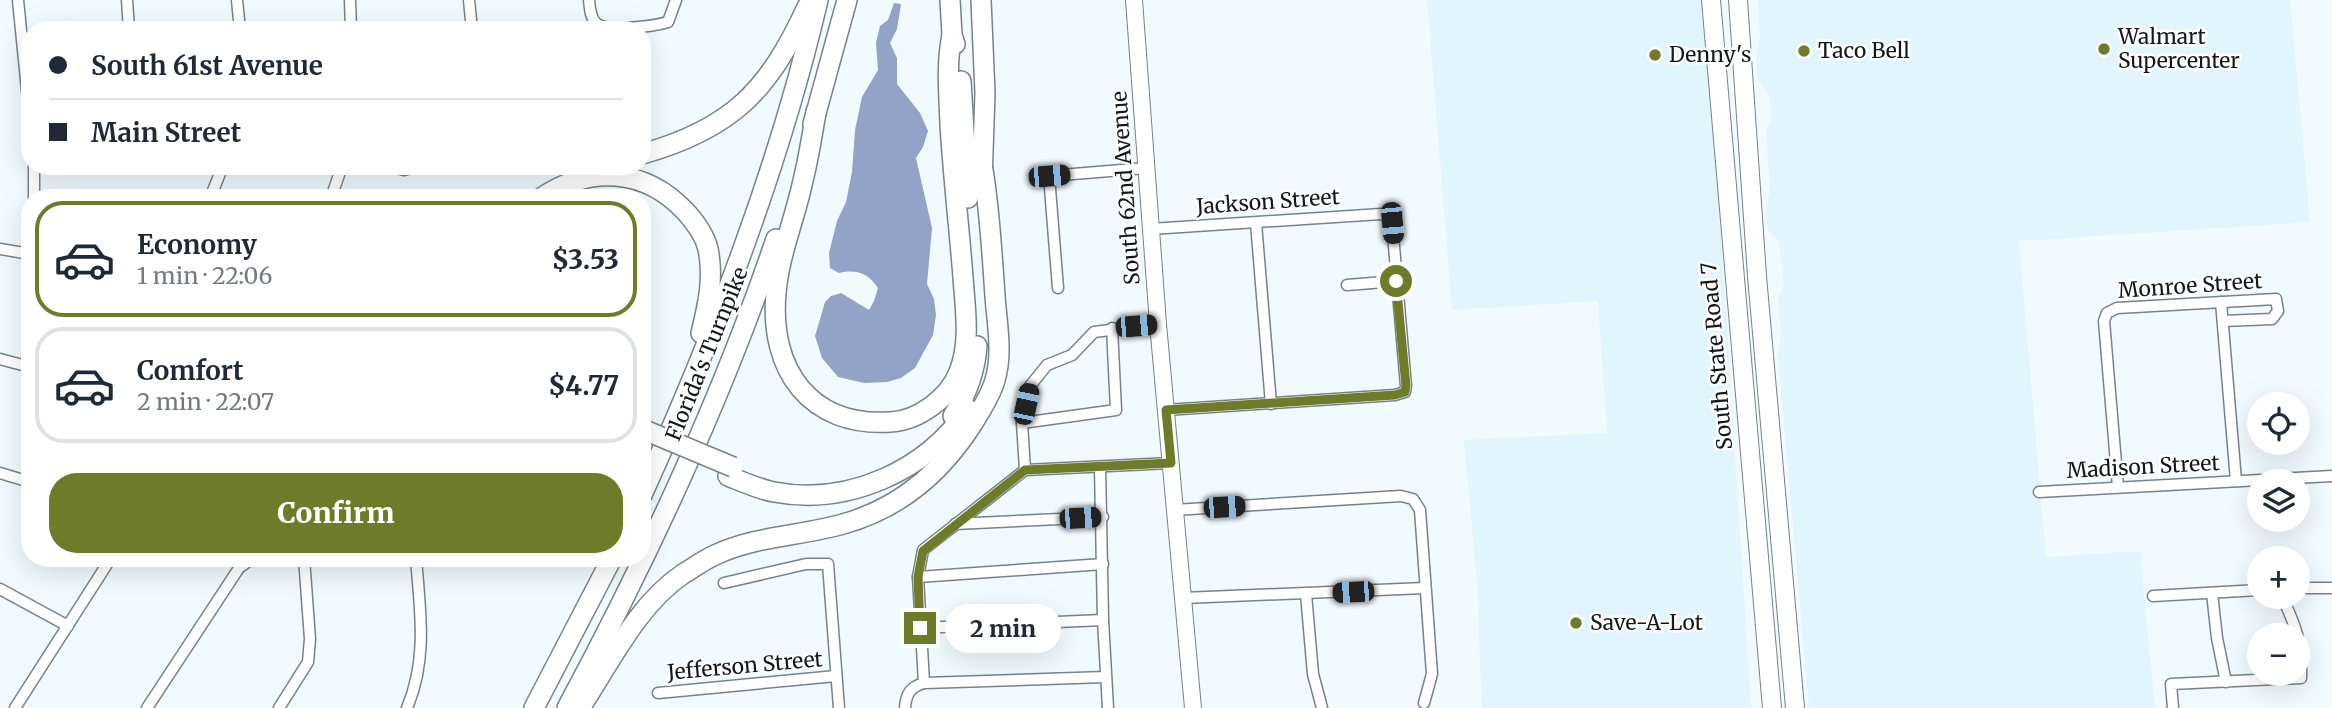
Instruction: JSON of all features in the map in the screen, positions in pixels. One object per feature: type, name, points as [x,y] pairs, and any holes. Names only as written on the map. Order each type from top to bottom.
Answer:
[{"type":"highway","points":[[651,152],[675,145],[716,125],[746,102],[769,77],[789,46],[810,0]]},
{"type":"highway","name":"Florida's Turnpike","points":[[651,475],[688,393],[728,293],[765,187],[818,0]]},
{"type":"highway","name":"Florida's Turnpike","points":[[651,541],[704,427],[760,289],[793,191],[847,0]]},
{"type":"highway","points":[[651,443],[731,472],[788,484],[813,485],[853,479],[894,462],[927,440],[951,419],[966,395],[977,349],[962,100],[950,0]]},
{"type":"highway","points":[[651,433],[775,492],[818,494],[853,489],[898,473],[929,453],[955,428],[971,404],[982,378],[988,351],[979,214],[985,93],[981,0]]},
{"type":"highway","points":[[816,112],[803,185],[786,242],[776,293],[776,325],[780,348],[788,371],[803,393],[825,411],[849,420],[899,422],[922,414],[944,395],[959,375],[966,351],[949,93],[948,56],[952,34]]},
{"type":"highway","points":[[580,708],[634,624],[656,597],[680,576],[715,555],[739,547],[842,525],[873,514],[915,489],[934,474],[956,450],[995,382],[1000,355],[990,215],[983,170]]},
{"type":"highway","points":[[544,189],[555,181],[573,175]]},
{"type":"highway","points":[[555,189],[598,175],[636,179],[675,201],[694,221],[708,246],[712,274],[709,300],[688,393]]},
{"type":"highway","points":[[534,708],[607,567]]},
{"type":"highway","name":"Florida's Turnpike","points":[[567,708],[638,567]]},
{"type":"main road","name":"South State Road 7","points":[[1711,0],[1772,708]]},
{"type":"main road","points":[[1738,0],[1756,276],[1795,708]]},
{"type":"main road","points":[[1756,528],[1763,544],[1783,572]]},
{"type":"main road","points":[[1758,550],[1783,572]]},
{"type":"street","points":[[18,0],[21,30]]},
{"type":"street","points":[[127,0],[128,21]]},
{"type":"street","points":[[237,0],[239,21]]},
{"type":"street","points":[[350,0],[351,21]]},
{"type":"street","points":[[469,0],[471,21]]},
{"type":"street","points":[[589,0],[590,13],[594,21]]},
{"type":"street","points":[[651,25],[668,22],[676,0]]},
{"type":"street","name":"South 62nd Avenue","points":[[1134,0],[1158,324],[1193,708]]},
{"type":"street","points":[[1058,288],[1049,176],[1146,169]]},
{"type":"street","name":"Jackson Street","points":[[1151,229],[1388,216],[1392,223],[1396,281]]},
{"type":"street","points":[[1256,223],[1271,404]]},
{"type":"street","points":[[0,249],[21,252]]},
{"type":"street","points":[[1166,410],[1395,395],[1405,392],[1396,281],[1347,285]]},
{"type":"street","name":"Monroe Street","points":[[2118,487],[2104,321],[2107,313],[2117,308],[2276,299],[2278,311],[2272,318],[2223,321]]},
{"type":"street","points":[[2221,302],[2236,481]]},
{"type":"street","points":[[1025,470],[1022,423],[1030,386],[1046,365],[1072,355],[1094,332],[1158,324]]},
{"type":"street","points":[[1022,423],[1116,410],[1112,328]]},
{"type":"street","points":[[0,359],[21,365]]},
{"type":"street","points":[[924,682],[918,577],[923,551],[1025,470],[1171,463]]},
{"type":"street","points":[[1100,467],[1108,708]]},
{"type":"street","points":[[0,473],[21,479]]},
{"type":"street","name":"Madison Street","points":[[2039,492],[2332,477]]},
{"type":"street","points":[[1174,510],[1401,496],[1413,499],[1420,510],[1432,674],[1424,702]]},
{"type":"street","points":[[955,524],[1103,517]]},
{"type":"street","points":[[724,583],[806,564],[828,564],[839,708]]},
{"type":"street","points":[[918,577],[1103,564]]},
{"type":"street","points":[[15,708],[105,567]]},
{"type":"street","points":[[147,708],[240,567]]},
{"type":"street","points":[[279,708],[308,663],[310,639],[305,567]]},
{"type":"street","points":[[407,708],[417,685],[421,650],[416,567]]},
{"type":"street","points":[[2310,588],[2330,587]]},
{"type":"street","points":[[1183,598],[1425,588]]},
{"type":"street","points":[[0,589],[68,626]]},
{"type":"street","points":[[2153,596],[2247,591]]},
{"type":"street","points":[[2212,593],[2226,682]]},
{"type":"street","points":[[1306,594],[1313,674],[1322,708]]},
{"type":"street","points":[[2173,708],[2171,684],[2301,678],[2302,651],[2298,632],[2287,609]]},
{"type":"street","points":[[920,628],[1103,620]]},
{"type":"street","name":"Jefferson Street","points":[[658,693],[836,676]]},
{"type":"street","points":[[905,708],[909,691],[924,682],[1105,677]]},
{"type":"shaded area","points":[[1427,0],[1706,0],[1751,708],[1482,708],[1477,582],[1464,440],[1607,433],[1598,301],[1452,310]]},
{"type":"shaded area","points":[[1758,0],[2290,0],[2310,222],[2019,241],[2046,557],[2140,551],[2155,708],[1809,708],[1778,355],[1781,333],[1778,298],[1784,285],[1779,242],[1767,228],[1766,212],[1770,189],[1766,130],[1772,118],[1769,94],[1758,81]]},
{"type":"water","points":[[894,3],[901,4],[897,29],[890,43],[897,58],[897,84],[920,113],[928,131],[916,158],[932,228],[927,284],[934,299],[936,315],[933,335],[915,368],[901,378],[864,383],[838,377],[822,358],[815,336],[825,302],[831,296],[841,293],[869,310],[878,288],[862,273],[839,273],[830,268],[829,253],[837,221],[846,202],[862,97],[878,70],[876,43],[880,26],[888,20]]},
{"type":"place","name":"Walmart Supercenter","points":[[2104,49]]},
{"type":"place","name":"Taco Bell","points":[[1804,51]]},
{"type":"place","name":"Denny's","points":[[1655,55]]},
{"type":"place","name":"Save-A-Lot","points":[[1576,623]]},
{"type":"route","points":[[920,628],[918,577],[923,551],[1025,470],[1171,463],[1166,410],[1395,395],[1405,392],[1396,281]]}]
